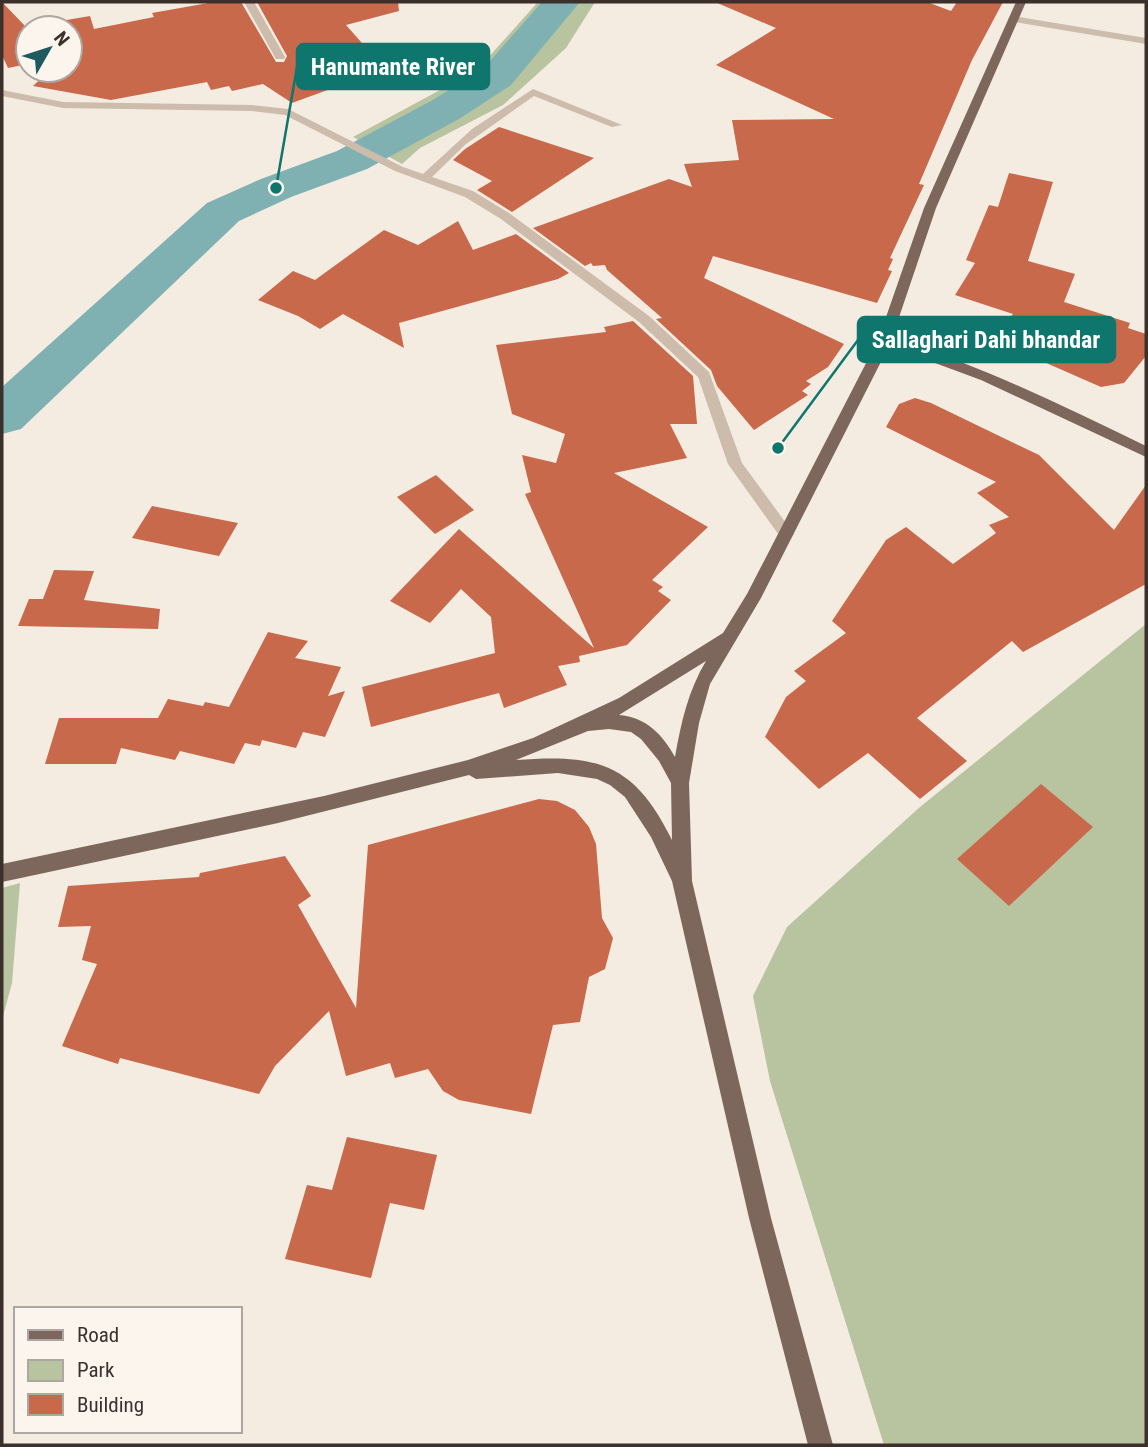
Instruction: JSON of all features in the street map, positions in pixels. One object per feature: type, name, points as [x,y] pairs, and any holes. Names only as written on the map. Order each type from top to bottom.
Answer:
[{"type":"main road","points":[[820,1445],[760,1218],[682,881],[680,783],[690,723],[702,683],[753,598],[885,340],[930,208],[1021,2]]},
{"type":"main road","points":[[885,340],[933,353],[980,373],[1146,452]]},
{"type":"main road","points":[[565,733],[662,684],[729,636]]},
{"type":"main road","points":[[2,873],[298,811],[444,774],[610,720],[637,726],[653,736],[665,751],[680,783]]},
{"type":"main road","points":[[444,774],[555,766],[580,766],[607,774],[629,789],[653,820],[682,881]]},
{"type":"street","points":[[249,2],[280,57]]},
{"type":"street","points":[[1013,19],[1146,41]]},
{"type":"street","points":[[425,178],[452,148],[471,132],[533,92],[616,125]]},
{"type":"street","points":[[2,93],[63,105],[288,112],[399,169],[469,194],[505,216],[644,319],[704,375],[734,464],[786,534]]},
{"type":"green space","points":[[538,2],[595,2],[566,48],[503,105],[420,148],[402,164],[353,137],[466,76],[486,60]]},
{"type":"green space","points":[[1146,624],[1146,1445],[884,1445],[770,1081],[753,996],[787,927],[920,807]]},
{"type":"green space","points":[[20,883],[12,983],[2,1020],[2,888]]},
{"type":"building","points":[[2,2],[14,14],[14,67],[8,68],[2,55]]},
{"type":"building","points":[[214,2],[241,2],[276,62],[284,62],[287,56],[257,2],[398,2],[399,11],[346,25],[385,69],[292,103],[263,84],[232,91],[229,86],[211,90],[207,82],[111,100],[33,86],[84,84],[84,17],[90,16],[94,29],[154,17],[152,13]]},
{"type":"building","points":[[715,2],[927,2],[951,11],[957,2],[1003,2],[972,60],[919,184],[924,185],[890,258],[893,259],[888,270],[892,271],[877,303],[713,256],[704,278],[844,344],[828,367],[806,381],[811,384],[802,391],[808,395],[754,430],[717,386],[711,370],[656,319],[662,318],[607,270],[605,265],[593,266],[591,263],[585,266],[533,228],[669,179],[692,187],[684,164],[739,160],[732,120],[834,119],[716,65],[776,28]]},
{"type":"building","points":[[499,127],[594,158],[512,212],[477,190],[492,181],[453,160]]},
{"type":"building","points":[[1009,173],[1053,182],[1028,261],[1075,274],[1064,302],[1130,323],[1128,328],[1146,334],[1146,356],[1124,383],[1101,387],[1012,348],[1016,344],[995,335],[1013,314],[955,295],[975,263],[966,260],[989,205],[998,207]]},
{"type":"building","points":[[458,221],[473,250],[516,234],[569,273],[558,279],[399,323],[404,348],[343,314],[320,329],[298,316],[258,300],[293,271],[315,280],[384,230],[418,245]]},
{"type":"building","points":[[633,321],[693,376],[697,424],[670,424],[687,458],[614,473],[708,527],[652,580],[663,587],[658,591],[671,600],[627,645],[579,656],[580,662],[558,666],[567,685],[504,708],[499,693],[371,727],[362,687],[495,653],[491,617],[461,589],[430,623],[390,601],[459,529],[594,648],[525,494],[531,492],[522,455],[556,463],[565,434],[512,414],[496,345],[606,332],[604,327]]},
{"type":"building","points":[[915,398],[931,403],[1039,455],[1114,530],[1146,485],[1146,584],[1023,652],[1012,641],[917,718],[967,761],[920,799],[868,753],[819,789],[765,737],[786,697],[806,681],[794,671],[846,633],[832,621],[886,540],[906,527],[953,564],[996,533],[989,525],[1009,517],[977,493],[996,482],[886,427],[899,404]]},
{"type":"building","points":[[436,475],[474,510],[435,534],[397,497]]},
{"type":"building","points":[[152,506],[238,523],[219,556],[132,538]]},
{"type":"building","points":[[54,570],[94,571],[84,600],[160,609],[158,629],[18,626],[29,599],[43,599]]},
{"type":"building","points":[[268,632],[308,641],[295,658],[341,667],[328,696],[345,691],[325,737],[303,732],[296,748],[262,740],[260,746],[245,743],[234,764],[180,751],[175,760],[121,748],[116,764],[45,764],[59,718],[158,718],[168,699],[203,706],[205,702],[229,707]]},
{"type":"building","points":[[1041,784],[1093,827],[1009,906],[957,859]]},
{"type":"building","points":[[539,799],[557,801],[575,810],[589,827],[596,844],[602,918],[613,938],[605,969],[589,977],[580,1022],[553,1025],[531,1114],[459,1100],[443,1091],[428,1069],[395,1078],[390,1063],[346,1076],[329,1011],[275,1066],[259,1094],[120,1058],[118,1064],[62,1046],[97,964],[82,960],[91,926],[58,927],[68,886],[199,877],[200,873],[285,856],[311,896],[298,905],[356,1008],[368,845]]},
{"type":"building","points":[[347,1137],[437,1155],[424,1210],[390,1203],[371,1278],[285,1259],[307,1185],[332,1190]]},
{"type":"waterway","points":[[2,416],[223,212],[276,188],[352,160],[445,110],[497,77],[562,2]]},
{"type":"place","name":"Hanumante River","points":[[276,188]]},
{"type":"place","name":"Sallaghari Dahi bhandar","points":[[778,448]]}]
